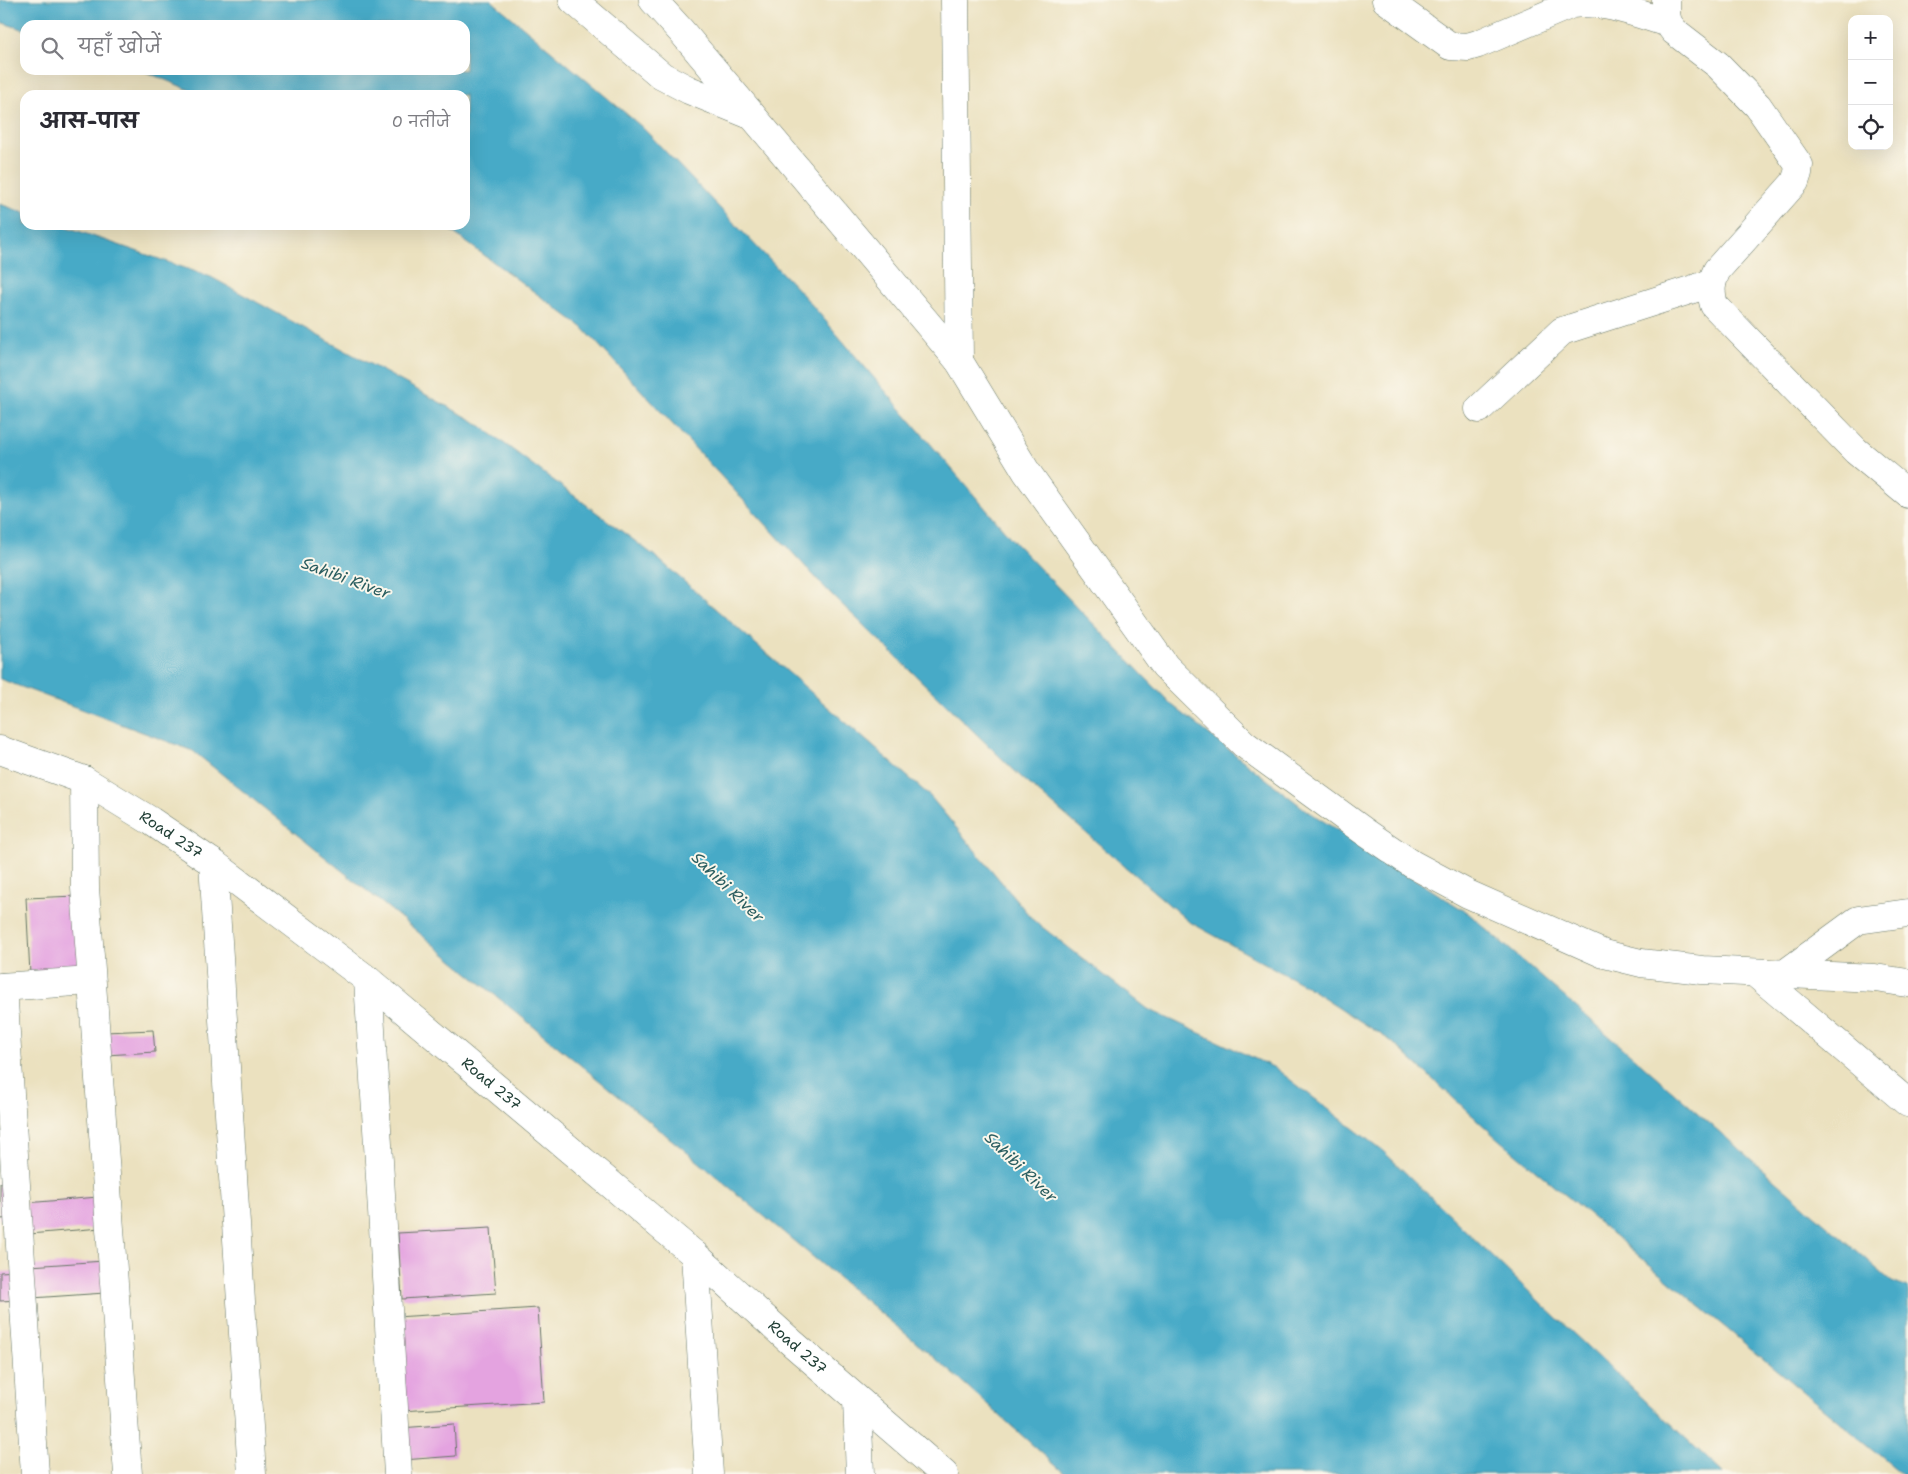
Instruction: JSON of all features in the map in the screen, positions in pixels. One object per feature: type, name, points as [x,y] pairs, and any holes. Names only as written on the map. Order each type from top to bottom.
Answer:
[{"type":"street","points":[[573,0],[662,76],[689,90],[754,116]]},
{"type":"street","points":[[653,0],[754,116],[959,361],[1026,471],[1165,666],[1244,744],[1412,864],[1468,894],[1604,954],[1641,963],[1702,970],[1875,978],[1908,983]]},
{"type":"street","points":[[955,0],[959,361]]},
{"type":"street","points":[[1386,0],[1439,39],[1450,46],[1459,47],[1473,46],[1572,4],[1586,2],[1667,11],[1674,31],[1718,65],[1758,106],[1799,165],[1795,182],[1717,270],[1712,283],[1711,294],[1714,304],[1856,451],[1908,494]]},
{"type":"street","points":[[1479,409],[1562,331],[1712,283]]},
{"type":"street","name":"Road 237","points":[[0,750],[84,780],[151,821],[213,863],[368,980],[696,1255],[857,1400],[944,1474]]},
{"type":"street","points":[[84,780],[85,888],[128,1474]]},
{"type":"street","points":[[213,863],[252,1474]]},
{"type":"street","points":[[1783,975],[1858,920],[1908,913]]},
{"type":"street","points":[[1755,973],[1908,1103]]},
{"type":"street","points":[[368,980],[398,1474]]},
{"type":"street","points":[[35,1474],[1,987],[91,981]]},
{"type":"street","points":[[696,1255],[709,1474]]},
{"type":"street","points":[[857,1400],[860,1474]]},
{"type":"water","points":[[0,0],[491,0],[642,127],[806,298],[1015,543],[1172,705],[1306,810],[1468,913],[1892,1282],[1908,1288],[1908,1474],[1902,1474],[1498,1139],[1391,1041],[1306,986],[1188,921],[1020,776],[829,592],[582,327],[450,230],[470,230],[470,90],[190,90],[153,75],[470,75],[470,20],[20,20],[20,28],[0,22]]},
{"type":"water","name":"Sahibi River","points":[[0,204],[20,211],[20,230],[75,230],[211,277],[474,421],[655,556],[930,796],[1033,920],[1148,1009],[1275,1068],[1384,1152],[1544,1306],[1724,1474],[1065,1474],[949,1370],[694,1158],[193,751],[0,679]]},
{"type":"building","points":[[77,896],[81,972],[30,974],[26,898]]},
{"type":"building","points":[[153,1030],[155,1052],[106,1055],[105,1032]]},
{"type":"building","points":[[14,1182],[16,1218],[0,1219],[0,1183]]},
{"type":"building","points":[[98,1197],[101,1228],[29,1234],[26,1203]]},
{"type":"building","points":[[491,1228],[496,1293],[402,1299],[398,1233]]},
{"type":"building","points":[[104,1261],[105,1293],[32,1298],[30,1266]]},
{"type":"building","points":[[18,1271],[20,1300],[0,1301],[0,1272]]},
{"type":"building","points":[[538,1308],[544,1402],[402,1411],[396,1317]]},
{"type":"building","points":[[454,1424],[456,1456],[403,1460],[400,1428]]}]
